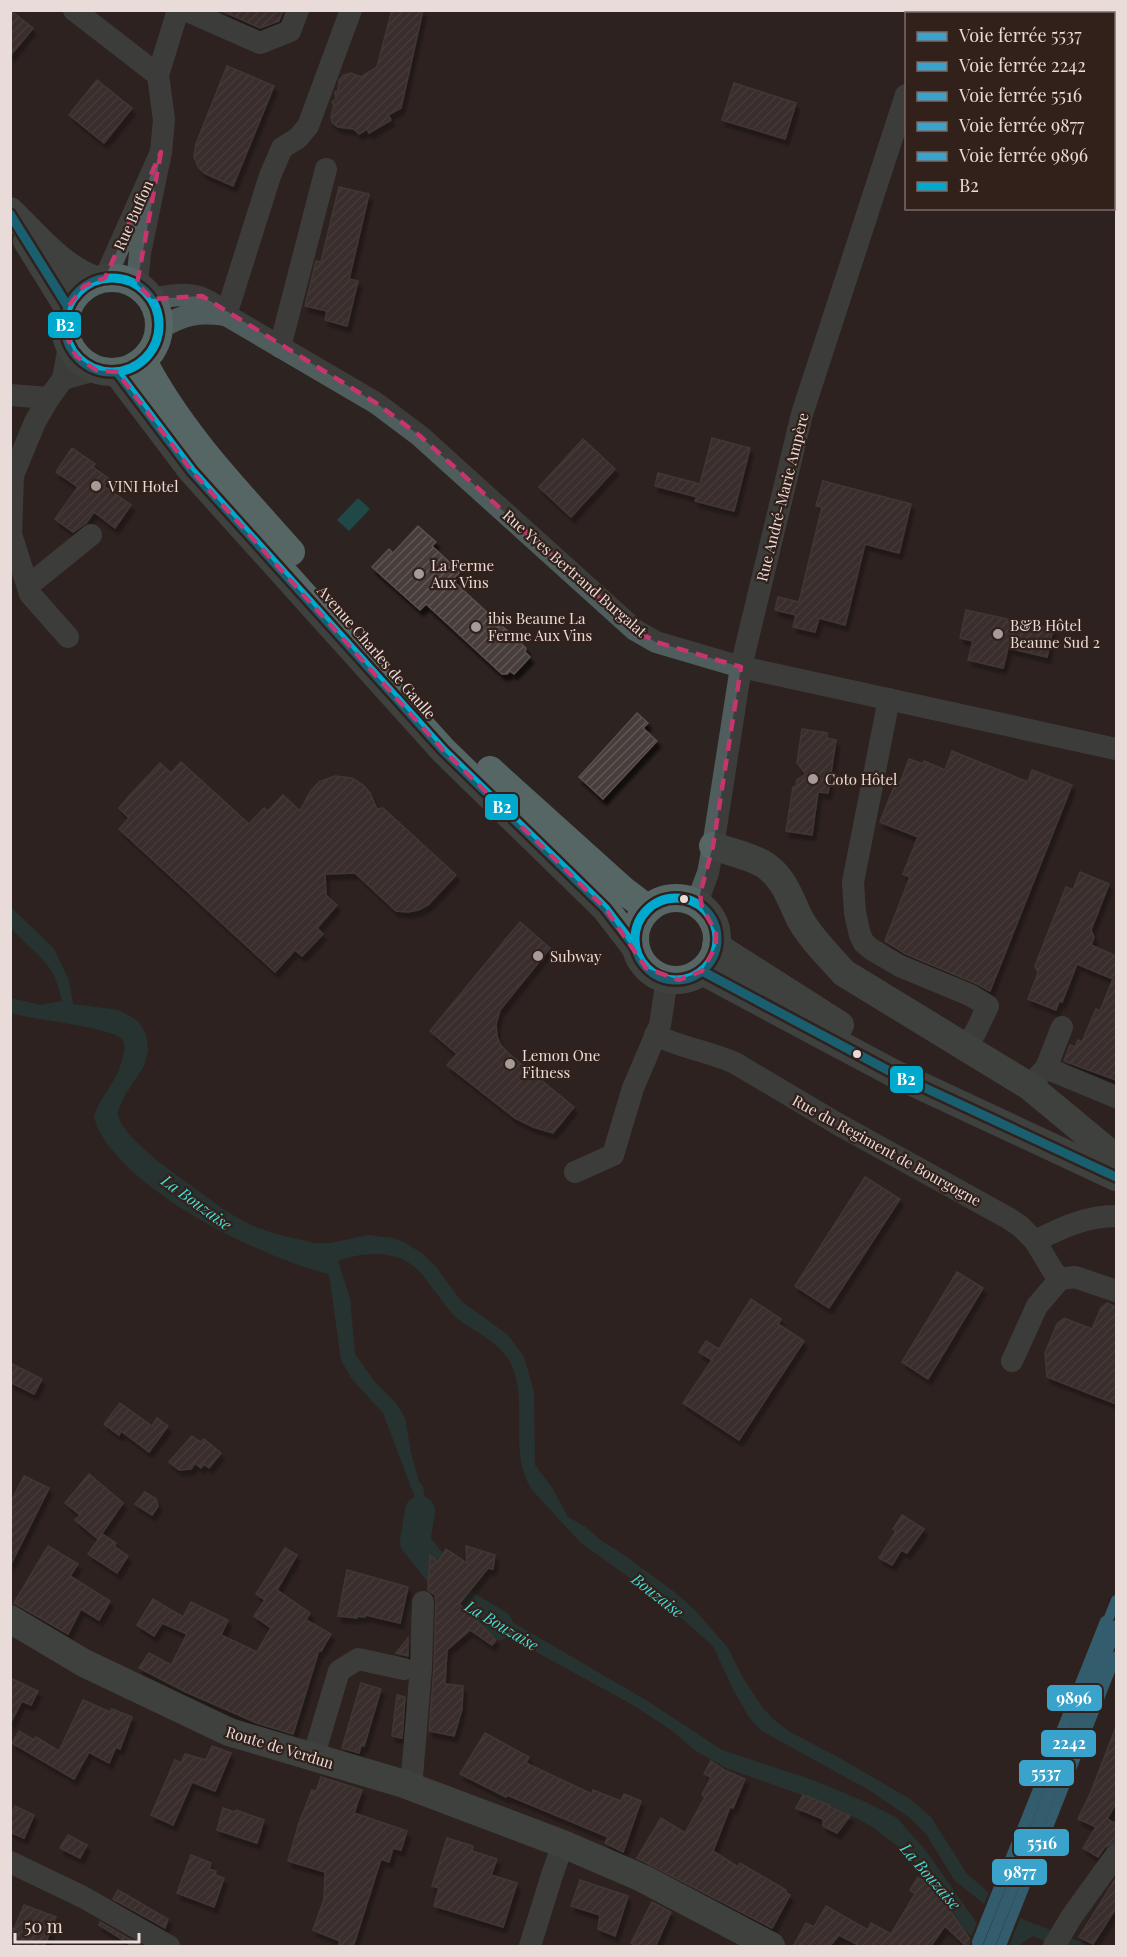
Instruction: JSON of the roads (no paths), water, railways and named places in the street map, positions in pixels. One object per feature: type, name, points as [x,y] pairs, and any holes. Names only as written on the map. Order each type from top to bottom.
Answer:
[{"type":"main road","points":[[10,212],[81,275],[101,279],[127,280],[144,291],[159,319],[159,330],[154,346],[143,361],[131,369],[106,371]]},
{"type":"main road","points":[[10,212],[68,307]]},
{"type":"main road","points":[[69,346],[64,327],[68,307],[74,296],[84,286],[101,279]]},
{"type":"main road","name":"Avenue Charles de Gaulle","points":[[69,346],[85,364],[106,371],[192,471],[427,732],[605,908],[635,947],[646,968],[667,979]]},
{"type":"main road","name":"Avenue Charles de Gaulle","points":[[143,361],[156,384],[201,449],[444,728],[623,890],[648,909]]},
{"type":"main road","points":[[713,846],[764,864],[778,876],[801,920],[823,950],[844,973],[965,1046],[1038,1077],[1116,1158]]},
{"type":"main road","points":[[635,947],[635,933],[639,921],[648,909],[657,903],[680,899],[702,908],[711,919],[716,932],[716,946],[711,960],[691,977],[679,980],[667,979]]},
{"type":"main road","points":[[716,946],[889,1056],[1005,1118],[1116,1166]]},
{"type":"main road","points":[[702,970],[893,1073],[1116,1177]]},
{"type":"main road","name":"Route de Verdun","points":[[10,1619],[84,1663],[229,1732],[411,1788],[563,1844],[642,1878],[771,1947]]},
{"type":"street","points":[[74,10],[158,75]]},
{"type":"street","name":"Rue Buffon","points":[[144,291],[140,253],[161,152],[164,120],[158,75],[177,10]]},
{"type":"street","points":[[185,10],[260,43],[290,32],[298,10]]},
{"type":"street","points":[[226,315],[233,287],[274,166],[282,148],[298,138],[308,126],[351,10]]},
{"type":"street","name":"Rue André-Marie Ampère","points":[[702,908],[700,894],[708,873],[713,846],[741,667],[802,414],[905,98]]},
{"type":"street","name":"Rue Buffon","points":[[101,279],[161,152]]},
{"type":"street","points":[[280,347],[326,169]]},
{"type":"street","name":"Rue Yves Bertrand Burgalat","points":[[144,291],[202,296],[214,302],[226,315],[376,403],[420,436],[636,630],[656,642],[741,667],[1116,749]]},
{"type":"street","name":"Rue Yves Bertrand Burgalat","points":[[159,330],[183,316],[203,312],[226,315]]},
{"type":"street","points":[[68,637],[30,594],[11,534],[13,475],[24,431],[63,380],[69,346]]},
{"type":"street","points":[[63,380],[106,371]]},
{"type":"street","points":[[10,395],[49,398]]},
{"type":"street","points":[[28,586],[91,535]]},
{"type":"street","points":[[889,699],[853,882],[855,913],[860,935],[871,949],[900,966],[970,995],[988,1006],[975,1033],[965,1046]]},
{"type":"street","points":[[574,1173],[613,1155],[633,1088],[660,1025],[667,979]]},
{"type":"street","points":[[1062,1027],[1038,1077],[1116,1097]]},
{"type":"street","name":"Rue du Regiment de Bourgogne","points":[[655,1035],[672,1044],[718,1055],[735,1062],[836,1123],[1008,1218],[1035,1241],[1060,1279]]},
{"type":"street","points":[[1035,1241],[1082,1220],[1116,1216]]},
{"type":"street","points":[[1012,1360],[1037,1306],[1060,1279],[1075,1277],[1116,1291]]},
{"type":"street","points":[[411,1788],[421,1667],[423,1602]]},
{"type":"street","points":[[313,1758],[339,1671],[358,1659],[404,1669]]},
{"type":"street","points":[[530,1947],[563,1844]]},
{"type":"street","points":[[1059,1939],[1116,1855]]},
{"type":"street","points":[[10,1862],[83,1897],[169,1947]]},
{"type":"water","points":[[358,498],[370,509],[349,531],[337,520]]},
{"type":"water","name":"Bouzaise","points":[[11,907],[54,949],[69,980],[73,1004],[119,1010],[138,1021],[146,1034],[148,1051],[144,1066],[125,1095],[117,1113],[131,1137],[156,1160],[227,1212],[249,1224],[272,1233],[314,1243],[331,1243],[368,1235],[392,1238],[404,1242],[423,1254],[437,1268],[461,1301],[508,1335],[524,1357],[534,1392],[535,1465],[553,1489],[568,1517],[586,1527],[695,1610],[728,1648],[743,1678],[773,1719],[790,1732],[910,1799],[931,1817],[967,1874],[986,1890],[1007,1913],[1091,1946],[1057,1946],[1033,1936],[1020,1946],[982,1946],[962,1928],[908,1854],[871,1826],[830,1805],[726,1768],[696,1751],[671,1730],[633,1705],[474,1618],[462,1607],[468,1599],[514,1623],[649,1702],[722,1750],[813,1780],[897,1818],[926,1851],[978,1925],[996,1942],[1002,1926],[982,1902],[955,1881],[926,1834],[910,1818],[869,1790],[762,1731],[749,1717],[713,1646],[662,1601],[581,1543],[534,1492],[526,1479],[522,1464],[518,1386],[510,1361],[504,1353],[490,1340],[455,1316],[421,1273],[409,1263],[392,1256],[374,1254],[355,1256],[338,1261],[350,1298],[355,1354],[375,1382],[396,1403],[405,1418],[411,1453],[419,1482],[423,1486],[426,1506],[420,1540],[421,1548],[416,1555],[411,1539],[415,1515],[414,1495],[383,1413],[351,1378],[341,1360],[329,1274],[267,1253],[231,1236],[194,1216],[159,1193],[129,1169],[107,1143],[94,1117],[120,1067],[124,1050],[123,1040],[105,1031],[11,1013],[11,998],[40,1005],[62,1001],[49,967],[11,928]]},
{"type":"waterway","name":"La Bouzaise","points":[[420,1511],[415,1542],[466,1606],[498,1625]]},
{"type":"rail line","name":"5537","points":[[977,1946],[1116,1600]]},
{"type":"rail line","name":"9896","points":[[977,1942],[1105,1621]]},
{"type":"rail line","name":"2242","points":[[988,1946],[1116,1625]]},
{"type":"rail line","name":"9877","points":[[990,1946],[1116,1631]]},
{"type":"rail line","name":"5516","points":[[1001,1946],[1116,1656]]},
{"type":"place","name":"VINI Hotel","points":[[96,486]]},
{"type":"place","name":"La Ferme Aux Vins","points":[[419,574]]},
{"type":"place","name":"ibis Beaune La Ferme Aux Vins","points":[[476,627]]},
{"type":"place","name":"B&B Hôtel Beaune Sud 2","points":[[998,634]]},
{"type":"place","name":"Coto Hôtel","points":[[813,779]]},
{"type":"place","name":"Subway","points":[[538,956]]},
{"type":"place","name":"Lemon One Fitness","points":[[510,1064]]}]
